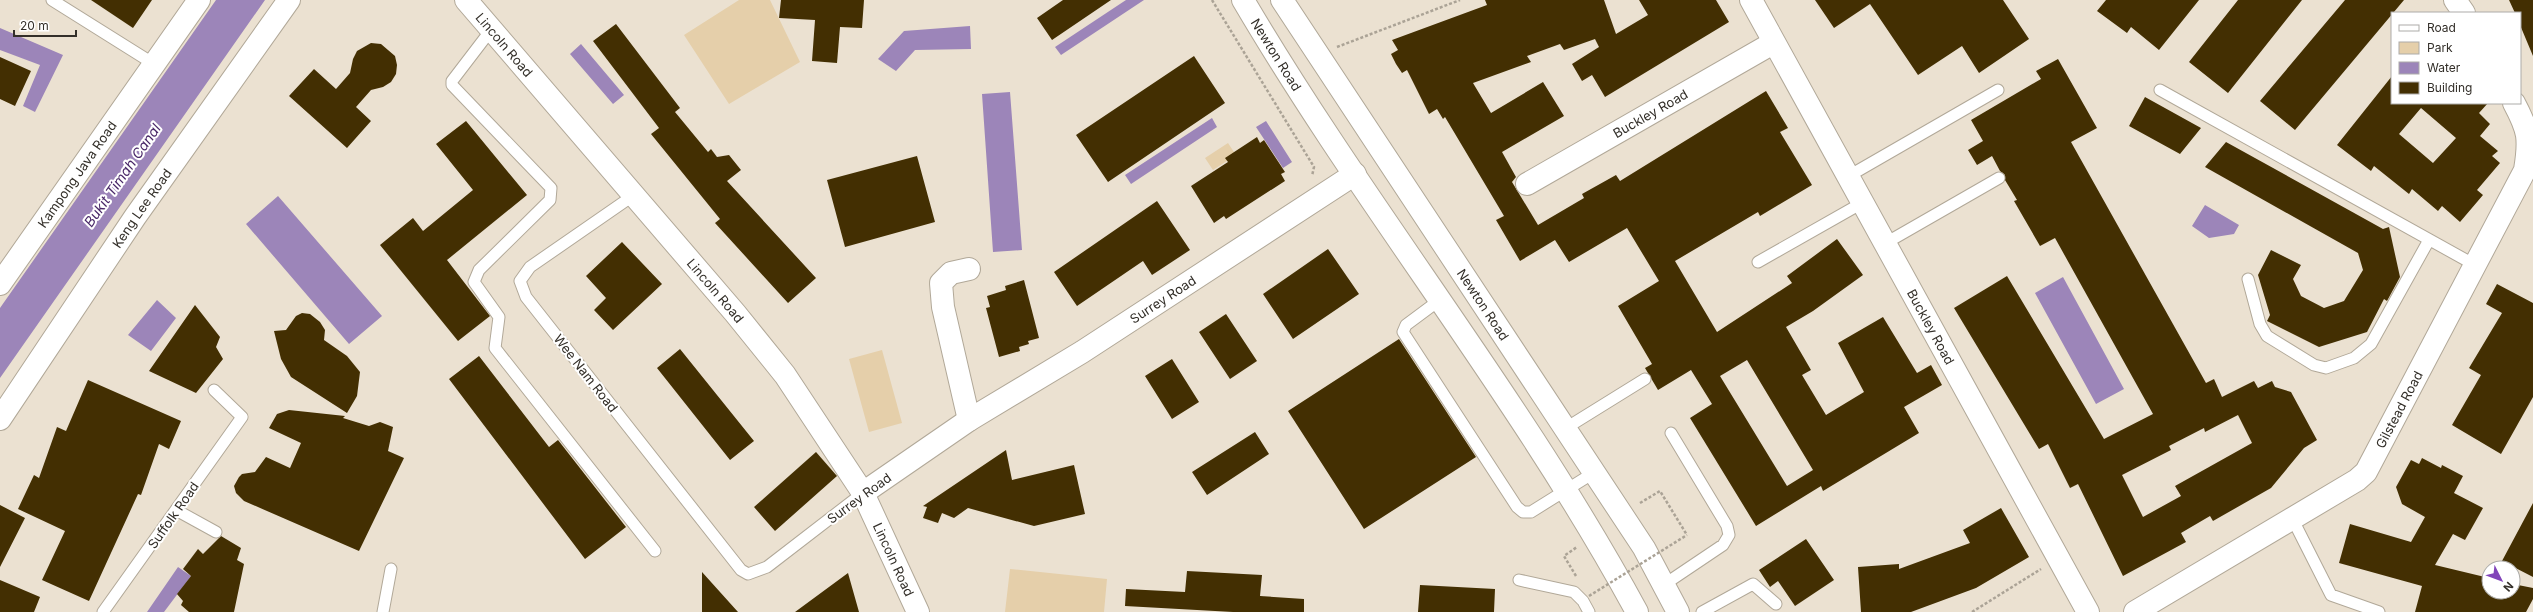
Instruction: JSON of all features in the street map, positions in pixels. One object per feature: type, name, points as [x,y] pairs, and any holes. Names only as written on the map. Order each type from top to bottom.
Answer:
[{"type":"street","name":"Kampong Java Road","points":[[0,284],[199,0]]},
{"type":"street","name":"Keng Lee Road","points":[[0,419],[135,217],[289,0]]},
{"type":"street","name":"Lincoln Road","points":[[466,0],[735,313],[784,375],[863,493],[918,612]]},
{"type":"street","name":"Newton Road","points":[[1243,0],[1258,26],[1355,174],[1441,299],[1565,491],[1594,537],[1637,612]]},
{"type":"street","name":"Buckley Road","points":[[1751,0],[1773,43],[2088,612]]},
{"type":"street","points":[[2455,0],[2463,12]]},
{"type":"street","points":[[1258,26],[1260,9],[1269,3],[1285,5]]},
{"type":"street","name":"Newton Road","points":[[1285,5],[1595,472],[1665,584],[1678,612]]},
{"type":"street","name":"Buckley Road","points":[[1527,184],[1773,43]]},
{"type":"street","name":"Gilstead Road","points":[[2135,612],[2366,472],[2526,170],[2529,146],[2526,126],[2515,104]]},
{"type":"street","name":"Surrey Road","points":[[863,493],[969,420],[1082,352],[1355,174]]},
{"type":"street","points":[[969,269],[951,274],[941,283],[943,307],[969,420]]},
{"type":"lane","points":[[52,0],[154,64]]},
{"type":"lane","points":[[491,30],[452,81],[452,85],[551,188],[550,200],[479,270],[474,282],[499,317],[495,348],[656,551]]},
{"type":"lane","points":[[1847,177],[1998,90]]},
{"type":"lane","points":[[2160,90],[2475,266]]},
{"type":"lane","points":[[1884,244],[1999,178]]},
{"type":"lane","name":"Wee Nam Road","points":[[634,195],[530,267],[520,281],[522,289],[733,562],[748,574]]},
{"type":"lane","points":[[1758,262],[1862,203]]},
{"type":"lane","points":[[2248,279],[2260,324],[2267,336],[2314,365],[2326,368],[2354,358],[2370,344],[2429,240]]},
{"type":"lane","points":[[1441,299],[1406,325],[1403,332],[1517,507],[1523,512],[1531,512],[1595,472]]},
{"type":"lane","points":[[1566,428],[1645,379]]},
{"type":"lane","name":"Suffolk Road","points":[[103,612],[242,417],[214,390]]},
{"type":"lane","points":[[1665,584],[1723,545],[1729,535],[1727,526],[1670,433]]},
{"type":"lane","name":"Surrey Road","points":[[748,574],[766,567],[863,493]]},
{"type":"lane","points":[[176,510],[216,532]]},
{"type":"lane","points":[[2292,518],[2331,595],[2379,612]]},
{"type":"lane","points":[[383,612],[391,569]]},
{"type":"lane","points":[[1519,580],[1574,592],[1583,601],[1589,612]]},
{"type":"lane","points":[[1702,612],[1753,584],[1776,604]]},
{"type":"path","points":[[1212,0],[1314,167],[1311,180]]},
{"type":"path","points":[[1355,39],[1460,0]]},
{"type":"path","points":[[1585,590],[1589,596],[1688,535],[1660,491],[1622,514]]},
{"type":"path","points":[[1581,583],[1564,556],[1594,537]]},
{"type":"path","points":[[1972,612],[2044,567]]},
{"type":"green space","points":[[739,0],[770,0],[800,62],[729,104],[684,35]]},
{"type":"green space","points":[[1228,143],[1236,155],[1213,170],[1205,158]]},
{"type":"green space","points":[[882,350],[902,423],[869,432],[849,359]]},
{"type":"green space","points":[[1010,569],[1107,579],[1104,612],[1005,612]]},
{"type":"water","name":"Bukit Timah Canal","points":[[216,0],[265,0],[0,378],[0,308]]},
{"type":"water","points":[[1126,0],[1144,0],[1061,55],[1055,47]]},
{"type":"water","points":[[970,26],[971,49],[915,50],[896,71],[878,59],[904,31]]},
{"type":"water","points":[[0,28],[63,55],[35,112],[23,106],[40,65],[0,50]]},
{"type":"water","points":[[581,44],[624,95],[613,104],[570,54]]},
{"type":"water","points":[[1010,92],[1022,250],[993,252],[982,94]]},
{"type":"water","points":[[1212,118],[1217,127],[1131,184],[1125,175]]},
{"type":"water","points":[[1266,121],[1292,162],[1283,168],[1256,127]]},
{"type":"water","points":[[278,196],[382,316],[349,344],[246,224]]},
{"type":"water","points":[[2205,205],[2239,225],[2234,234],[2209,238],[2192,226]]},
{"type":"water","points":[[2063,277],[2124,389],[2096,404],[2035,293]]},
{"type":"water","points":[[157,300],[176,318],[151,351],[128,335]]},
{"type":"water","points":[[178,567],[191,576],[164,612],[147,612]]},
{"type":"building","points":[[91,0],[152,0],[133,28]]},
{"type":"building","points":[[781,0],[864,0],[862,28],[840,27],[837,63],[812,61],[815,20],[779,18]]},
{"type":"building","points":[[1063,0],[1111,0],[1052,40],[1037,18]]},
{"type":"building","points":[[1485,0],[1604,0],[1616,34],[1648,15],[1639,0],[1716,0],[1729,22],[1605,97],[1592,75],[1582,81],[1572,64],[1599,47],[1595,39],[1564,50],[1560,44],[1527,56],[1531,62],[1473,83],[1491,113],[1543,82],[1564,116],[1502,152],[1516,177],[1512,182],[1538,225],[1584,198],[1582,194],[1616,175],[1620,181],[1766,91],[1788,128],[1780,132],[1812,185],[1760,216],[1758,212],[1675,261],[1717,332],[1792,283],[1787,276],[1837,239],[1863,275],[1813,311],[1786,327],[1811,370],[1802,375],[1826,415],[1864,392],[1838,343],[1883,317],[1917,373],[1931,365],[1942,385],[1904,407],[1919,433],[1823,491],[1821,486],[1756,526],[1690,418],[1712,404],[1691,370],[1658,390],[1645,368],[1652,364],[1618,306],[1659,281],[1627,228],[1569,262],[1555,240],[1520,261],[1496,220],[1504,216],[1445,117],[1443,119],[1437,109],[1429,114],[1407,70],[1402,73],[1396,64],[1391,54],[1398,50],[1392,40],[1487,5]],"holes":[[[1747,360],[1813,470],[1787,486],[1720,376]]]},
{"type":"building","points":[[1815,0],[2003,0],[2029,39],[1979,73],[1962,46],[1918,75],[1870,4],[1834,28]]},
{"type":"building","points":[[2106,0],[2199,0],[2159,50],[2131,27],[2127,33],[2097,11]]},
{"type":"building","points":[[2238,0],[2302,0],[2228,93],[2189,62]]},
{"type":"building","points":[[2345,0],[2404,0],[2394,12],[2391,12],[2391,16],[2295,130],[2260,101]]},
{"type":"building","points":[[2509,0],[2533,0],[2533,56],[2521,27],[2521,12],[2515,12]]},
{"type":"building","points":[[616,24],[680,108],[675,112],[708,152],[711,149],[717,157],[729,155],[741,170],[727,181],[816,278],[788,303],[715,223],[720,219],[651,134],[659,128],[593,41]]},
{"type":"building","points":[[371,43],[381,44],[395,56],[397,65],[396,74],[391,82],[383,87],[371,90],[356,107],[371,121],[347,148],[289,96],[314,69],[336,89],[350,73],[353,59],[357,51]]},
{"type":"building","points":[[1194,56],[1225,103],[1108,182],[1076,135]]},
{"type":"building","points":[[0,57],[31,71],[15,106],[0,99]]},
{"type":"building","points":[[2058,59],[2097,128],[2071,142],[2206,383],[2214,379],[2222,397],[2254,381],[2258,388],[2272,381],[2275,387],[2291,392],[2317,440],[2304,448],[2271,488],[2213,521],[2210,516],[2181,533],[2186,542],[2123,576],[2078,484],[2070,488],[2048,444],[2039,449],[1954,308],[2007,276],[2104,439],[2153,414],[2055,238],[2040,246],[2014,201],[2017,200],[2005,180],[2005,175],[2000,171],[1992,156],[1977,165],[1968,150],[1983,141],[1971,120],[2041,79],[2036,71]],"holes":[[[2238,415],[2252,443],[2175,486],[2181,496],[2143,517],[2122,475],[2171,450],[2169,446],[2204,428],[2205,432]]]},
{"type":"building","points":[[2391,77],[2391,104],[2487,104],[2479,113],[2490,124],[2480,136],[2498,151],[2492,156],[2500,163],[2477,190],[2483,195],[2460,222],[2442,206],[2438,211],[2412,189],[2409,194],[2374,166],[2371,171],[2337,145]],"holes":[[[2421,108],[2456,138],[2433,163],[2399,134]]]},
{"type":"building","points":[[2145,97],[2201,128],[2180,154],[2129,126]]},
{"type":"building","points":[[466,121],[527,195],[447,260],[490,316],[458,341],[380,245],[413,218],[423,231],[473,190],[436,144]]},
{"type":"building","points":[[1257,137],[1260,143],[1264,140],[1285,172],[1281,174],[1285,181],[1226,219],[1224,216],[1214,223],[1191,186],[1228,162],[1225,158]]},
{"type":"building","points":[[2226,142],[2383,229],[2389,227],[2400,277],[2387,301],[2384,299],[2367,332],[2319,347],[2267,321],[2270,315],[2258,275],[2271,250],[2301,265],[2293,279],[2301,296],[2324,308],[2344,301],[2363,270],[2358,253],[2205,167]]},
{"type":"building","points":[[917,156],[935,222],[845,247],[827,180]]},
{"type":"building","points":[[1157,201],[1190,250],[1152,275],[1143,261],[1077,306],[1054,272]]},
{"type":"building","points":[[622,242],[662,284],[613,330],[594,310],[606,298],[586,276]]},
{"type":"building","points":[[1328,249],[1359,294],[1293,339],[1263,294]]},
{"type":"building","points":[[1024,280],[1039,338],[1028,341],[1029,344],[1019,347],[1020,351],[999,357],[986,308],[990,307],[987,296],[1006,290],[1005,286]]},
{"type":"building","points":[[2497,284],[2533,303],[2533,397],[2501,454],[2452,425],[2481,375],[2469,368],[2502,313],[2486,304]]},
{"type":"building","points":[[195,305],[220,337],[216,347],[223,359],[196,393],[149,371]]},
{"type":"building","points":[[302,313],[310,314],[320,322],[325,330],[324,340],[347,356],[360,372],[357,396],[347,413],[291,377],[281,359],[274,331],[286,330],[296,316]]},
{"type":"building","points":[[1226,314],[1257,361],[1230,379],[1199,332]]},
{"type":"building","points":[[1399,339],[1476,457],[1364,529],[1288,411]]},
{"type":"building","points":[[680,349],[754,441],[730,460],[657,368]]},
{"type":"building","points":[[479,356],[549,447],[558,440],[626,527],[585,559],[449,379]]},
{"type":"building","points":[[1172,359],[1199,402],[1172,419],[1145,376]]},
{"type":"building","points":[[88,380],[181,421],[169,449],[159,444],[141,495],[138,494],[89,601],[42,580],[65,531],[18,509],[34,475],[39,478],[57,427],[66,431]]},
{"type":"building","points":[[289,410],[345,416],[343,418],[369,426],[380,422],[393,427],[388,451],[404,458],[359,551],[244,501],[236,493],[234,486],[239,477],[242,474],[255,472],[266,457],[290,468],[301,443],[269,428],[277,414]]},
{"type":"building","points":[[1255,432],[1269,454],[1207,495],[1192,472]]},
{"type":"building","points":[[1006,450],[1012,480],[1074,465],[1085,514],[1034,526],[968,508],[954,518],[942,513],[938,523],[923,518],[927,507],[923,506]]},
{"type":"building","points":[[816,452],[837,476],[775,531],[754,507]]},
{"type":"building","points":[[2422,458],[2441,468],[2442,465],[2463,476],[2454,493],[2483,508],[2465,540],[2453,534],[2435,565],[2481,576],[2481,600],[2521,600],[2521,586],[2533,588],[2533,599],[2526,612],[2415,612],[2422,586],[2339,563],[2350,524],[2411,542],[2425,517],[2402,504],[2396,487],[2411,460],[2419,464]]},
{"type":"building","points":[[2533,503],[2533,577],[2521,571],[2521,560],[2503,560]]},
{"type":"building","points":[[0,505],[25,518],[0,567]]},
{"type":"building","points":[[2001,508],[2029,557],[1976,588],[1911,612],[1861,612],[1858,567],[1899,564],[1899,569],[1970,543],[1963,530]]},
{"type":"building","points":[[221,536],[241,548],[237,560],[244,564],[234,612],[189,612],[181,605],[183,601],[177,594],[191,576],[183,569],[198,549],[203,554]]},
{"type":"building","points":[[1806,539],[1834,580],[1795,606],[1778,581],[1770,587],[1759,570]]},
{"type":"building","points":[[1187,571],[1262,575],[1260,596],[1304,599],[1304,612],[1233,612],[1125,606],[1126,589],[1185,592]]},
{"type":"building","points":[[702,572],[738,612],[702,612]]},
{"type":"building","points":[[848,573],[859,612],[795,612]]},
{"type":"building","points":[[0,580],[40,597],[34,612],[0,612]]},
{"type":"building","points":[[1420,585],[1495,589],[1494,612],[1418,612]]}]
